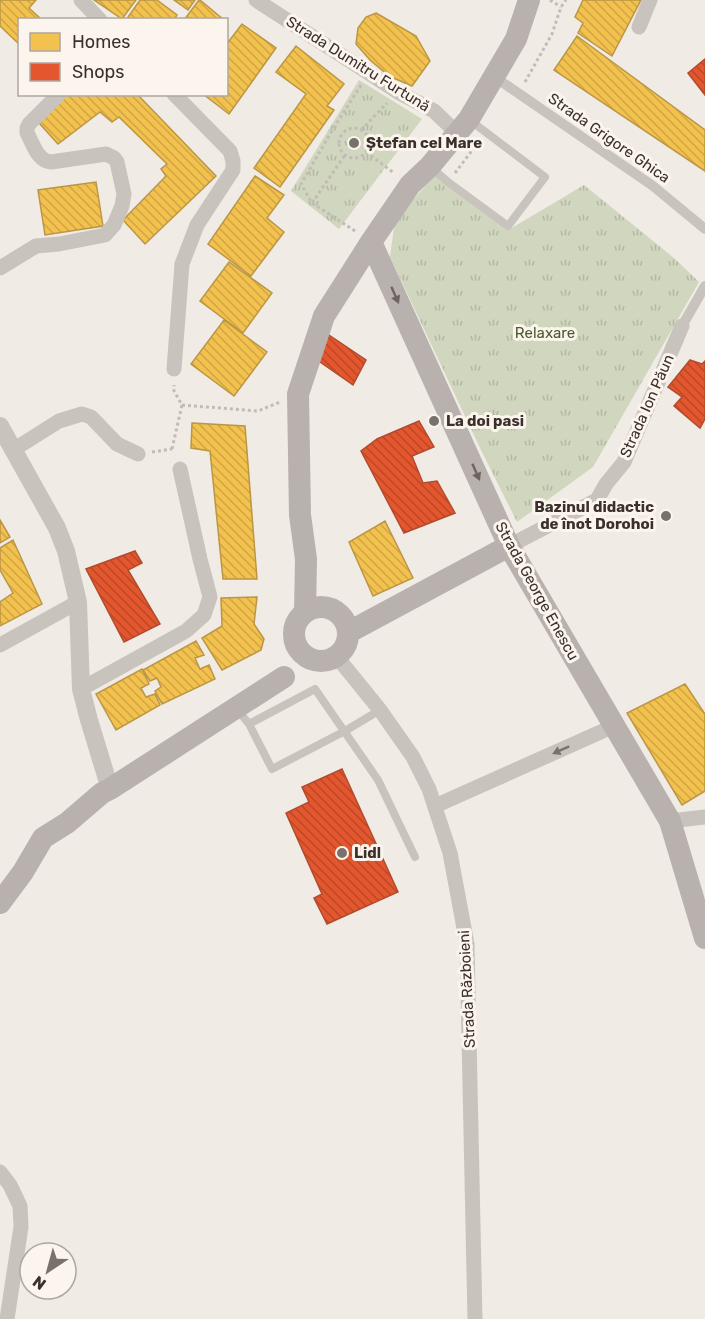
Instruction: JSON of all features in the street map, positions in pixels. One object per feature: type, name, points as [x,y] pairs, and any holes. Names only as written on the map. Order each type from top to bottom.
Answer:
[{"type":"main road","points":[[305,612],[306,559],[300,515],[298,394],[324,316],[410,185],[430,166],[463,126],[516,39],[529,0]]},
{"type":"main road","name":"Strada George Enescu","points":[[371,242],[509,546],[670,821],[705,938]]},
{"type":"main road","points":[[349,632],[509,546]]},
{"type":"main road","points":[[306,559],[328,607]]},
{"type":"main road","points":[[284,677],[295,628],[298,619],[305,612],[328,607],[340,614],[349,632],[345,648],[337,657],[321,662],[306,657],[296,645],[294,637]]},
{"type":"main road","points":[[0,903],[23,872],[43,838],[67,823],[102,793],[243,716],[284,677],[313,660]]},
{"type":"street","points":[[81,0],[98,18]]},
{"type":"street","name":"Strada Dumitru Furtună","points":[[256,0],[398,92],[463,126]]},
{"type":"street","points":[[639,27],[650,0]]},
{"type":"street","name":"Strada Grigore Ghica","points":[[492,79],[498,80],[653,186],[705,229]]},
{"type":"street","points":[[0,268],[36,246],[105,235],[114,225],[122,206],[124,194],[117,162],[110,156],[106,154],[51,162],[40,158],[27,128],[57,96]]},
{"type":"street","points":[[174,369],[182,264],[197,225],[233,170],[230,151],[176,96]]},
{"type":"street","name":"Strada Ion Păun","points":[[509,546],[597,500],[606,484],[624,462],[681,326],[705,286]]},
{"type":"street","points":[[13,450],[59,420],[82,414],[91,417],[117,444],[138,454]]},
{"type":"street","points":[[0,426],[57,528],[66,551],[78,602],[81,689],[110,789]]},
{"type":"street","points":[[81,689],[186,631],[204,615],[210,597],[180,469]]},
{"type":"street","points":[[0,645],[78,602]]},
{"type":"street","name":"Strada Războieni","points":[[337,657],[381,710],[413,757],[429,789],[450,853],[468,944],[476,1319]]},
{"type":"street","points":[[435,806],[614,726]]},
{"type":"street","points":[[670,821],[705,817]]},
{"type":"street","points":[[0,1172],[10,1185],[20,1206],[21,1227],[7,1319]]},
{"type":"lane","points":[[430,166],[508,226],[545,177],[463,126]]},
{"type":"lane","points":[[381,710],[345,731],[272,769],[243,716],[315,689],[345,731],[378,780],[415,857]]},
{"type":"path","points":[[550,0],[562,7]]},
{"type":"path","points":[[518,94],[552,34],[566,0]]},
{"type":"path","points":[[369,73],[301,184],[312,203],[371,242]]},
{"type":"path","points":[[361,130],[398,92]]},
{"type":"path","points":[[352,128],[361,130],[369,142],[368,148],[362,156],[357,158],[345,155],[339,145],[343,132],[352,128]]},
{"type":"path","points":[[333,129],[341,136]]},
{"type":"path","points":[[365,152],[410,185]]},
{"type":"path","points":[[312,203],[345,155]]},
{"type":"path","points":[[138,454],[172,449],[182,405],[174,391],[174,369]]},
{"type":"path","points":[[182,405],[258,411],[298,394]]},
{"type":"green space","points":[[359,80],[422,119],[339,229],[291,191]]},
{"type":"green space","name":"Relaxare","points":[[436,174],[510,229],[584,185],[674,258],[699,282],[593,467],[517,522],[390,257],[395,220]]},
{"type":"building: Homes","points":[[0,0],[36,0],[29,8],[40,18],[18,18],[18,43],[0,26]]},
{"type":"building: Homes","points":[[94,0],[136,0],[121,18]]},
{"type":"building: Homes","points":[[140,0],[157,0],[177,15],[175,18],[128,17]]},
{"type":"building: Homes","points":[[174,0],[195,0],[188,10]]},
{"type":"building: Homes","points":[[200,0],[222,18],[186,18]]},
{"type":"building: Homes","points":[[583,0],[641,0],[612,56],[578,33],[583,23],[575,17]]},
{"type":"building: Homes","points":[[376,13],[416,36],[430,61],[412,86],[389,76],[356,44],[358,28],[366,17]]},
{"type":"building: Homes","points":[[242,24],[276,48],[229,114],[206,96],[228,96],[228,42]]},
{"type":"building: Homes","points":[[577,36],[705,130],[705,171],[554,70]]},
{"type":"building: Homes","points":[[296,46],[344,84],[327,106],[334,110],[280,187],[254,168],[306,94],[276,72]]},
{"type":"building: Homes","points":[[65,96],[139,96],[216,176],[145,244],[123,220],[166,176],[161,169],[167,164],[119,117],[112,122],[100,112],[58,144],[39,123]]},
{"type":"building: Homes","points":[[255,176],[284,195],[267,218],[284,232],[251,276],[208,244]]},
{"type":"building: Homes","points":[[96,182],[103,226],[45,235],[38,190]]},
{"type":"building: Homes","points":[[229,262],[272,293],[243,333],[200,301]]},
{"type":"building: Homes","points":[[224,320],[267,352],[234,396],[191,364]]},
{"type":"building: Homes","points":[[192,423],[245,426],[257,579],[223,579],[210,451],[191,448]]},
{"type":"building: Homes","points":[[0,520],[10,537],[0,543]]},
{"type":"building: Homes","points":[[385,521],[413,578],[373,596],[349,542]]},
{"type":"building: Homes","points":[[13,540],[42,604],[0,626],[0,602],[13,593],[0,570],[0,548]]},
{"type":"building: Homes","points":[[257,597],[254,624],[264,639],[261,650],[222,670],[202,638],[222,626],[221,598]]},
{"type":"building: Homes","points":[[196,641],[204,655],[195,658],[200,669],[209,665],[215,679],[162,704],[155,691],[161,687],[157,678],[150,681],[143,670]]},
{"type":"building: Homes","points":[[142,669],[149,684],[141,688],[146,697],[155,694],[160,705],[116,730],[96,694]]},
{"type":"building: Homes","points":[[685,684],[705,714],[705,791],[682,805],[627,713]]},
{"type":"building: Shops","points":[[705,59],[705,95],[688,73]]},
{"type":"building: Shops","points":[[326,333],[366,360],[353,385],[313,357]]},
{"type":"building: Shops","points":[[690,360],[702,364],[705,361],[705,419],[700,428],[674,406],[682,397],[668,387]]},
{"type":"building: Shops","points":[[419,421],[434,447],[412,456],[423,483],[437,481],[455,513],[404,533],[361,451],[377,439]]},
{"type":"building: Shops","points":[[135,551],[142,563],[128,570],[160,624],[124,642],[86,569]]},
{"type":"building: Shops","name":"Lidl","points":[[342,769],[398,892],[327,924],[314,898],[322,894],[286,813],[309,802],[302,787]]},
{"type":"place","name":"Ștefan cel Mare","points":[[354,143]]},
{"type":"place","name":"La doi pasi","points":[[434,421]]},
{"type":"place","name":"Bazinul didactic de înot Dorohoi","points":[[666,516]]},
{"type":"place","name":"Lidl","points":[[342,853]]}]
